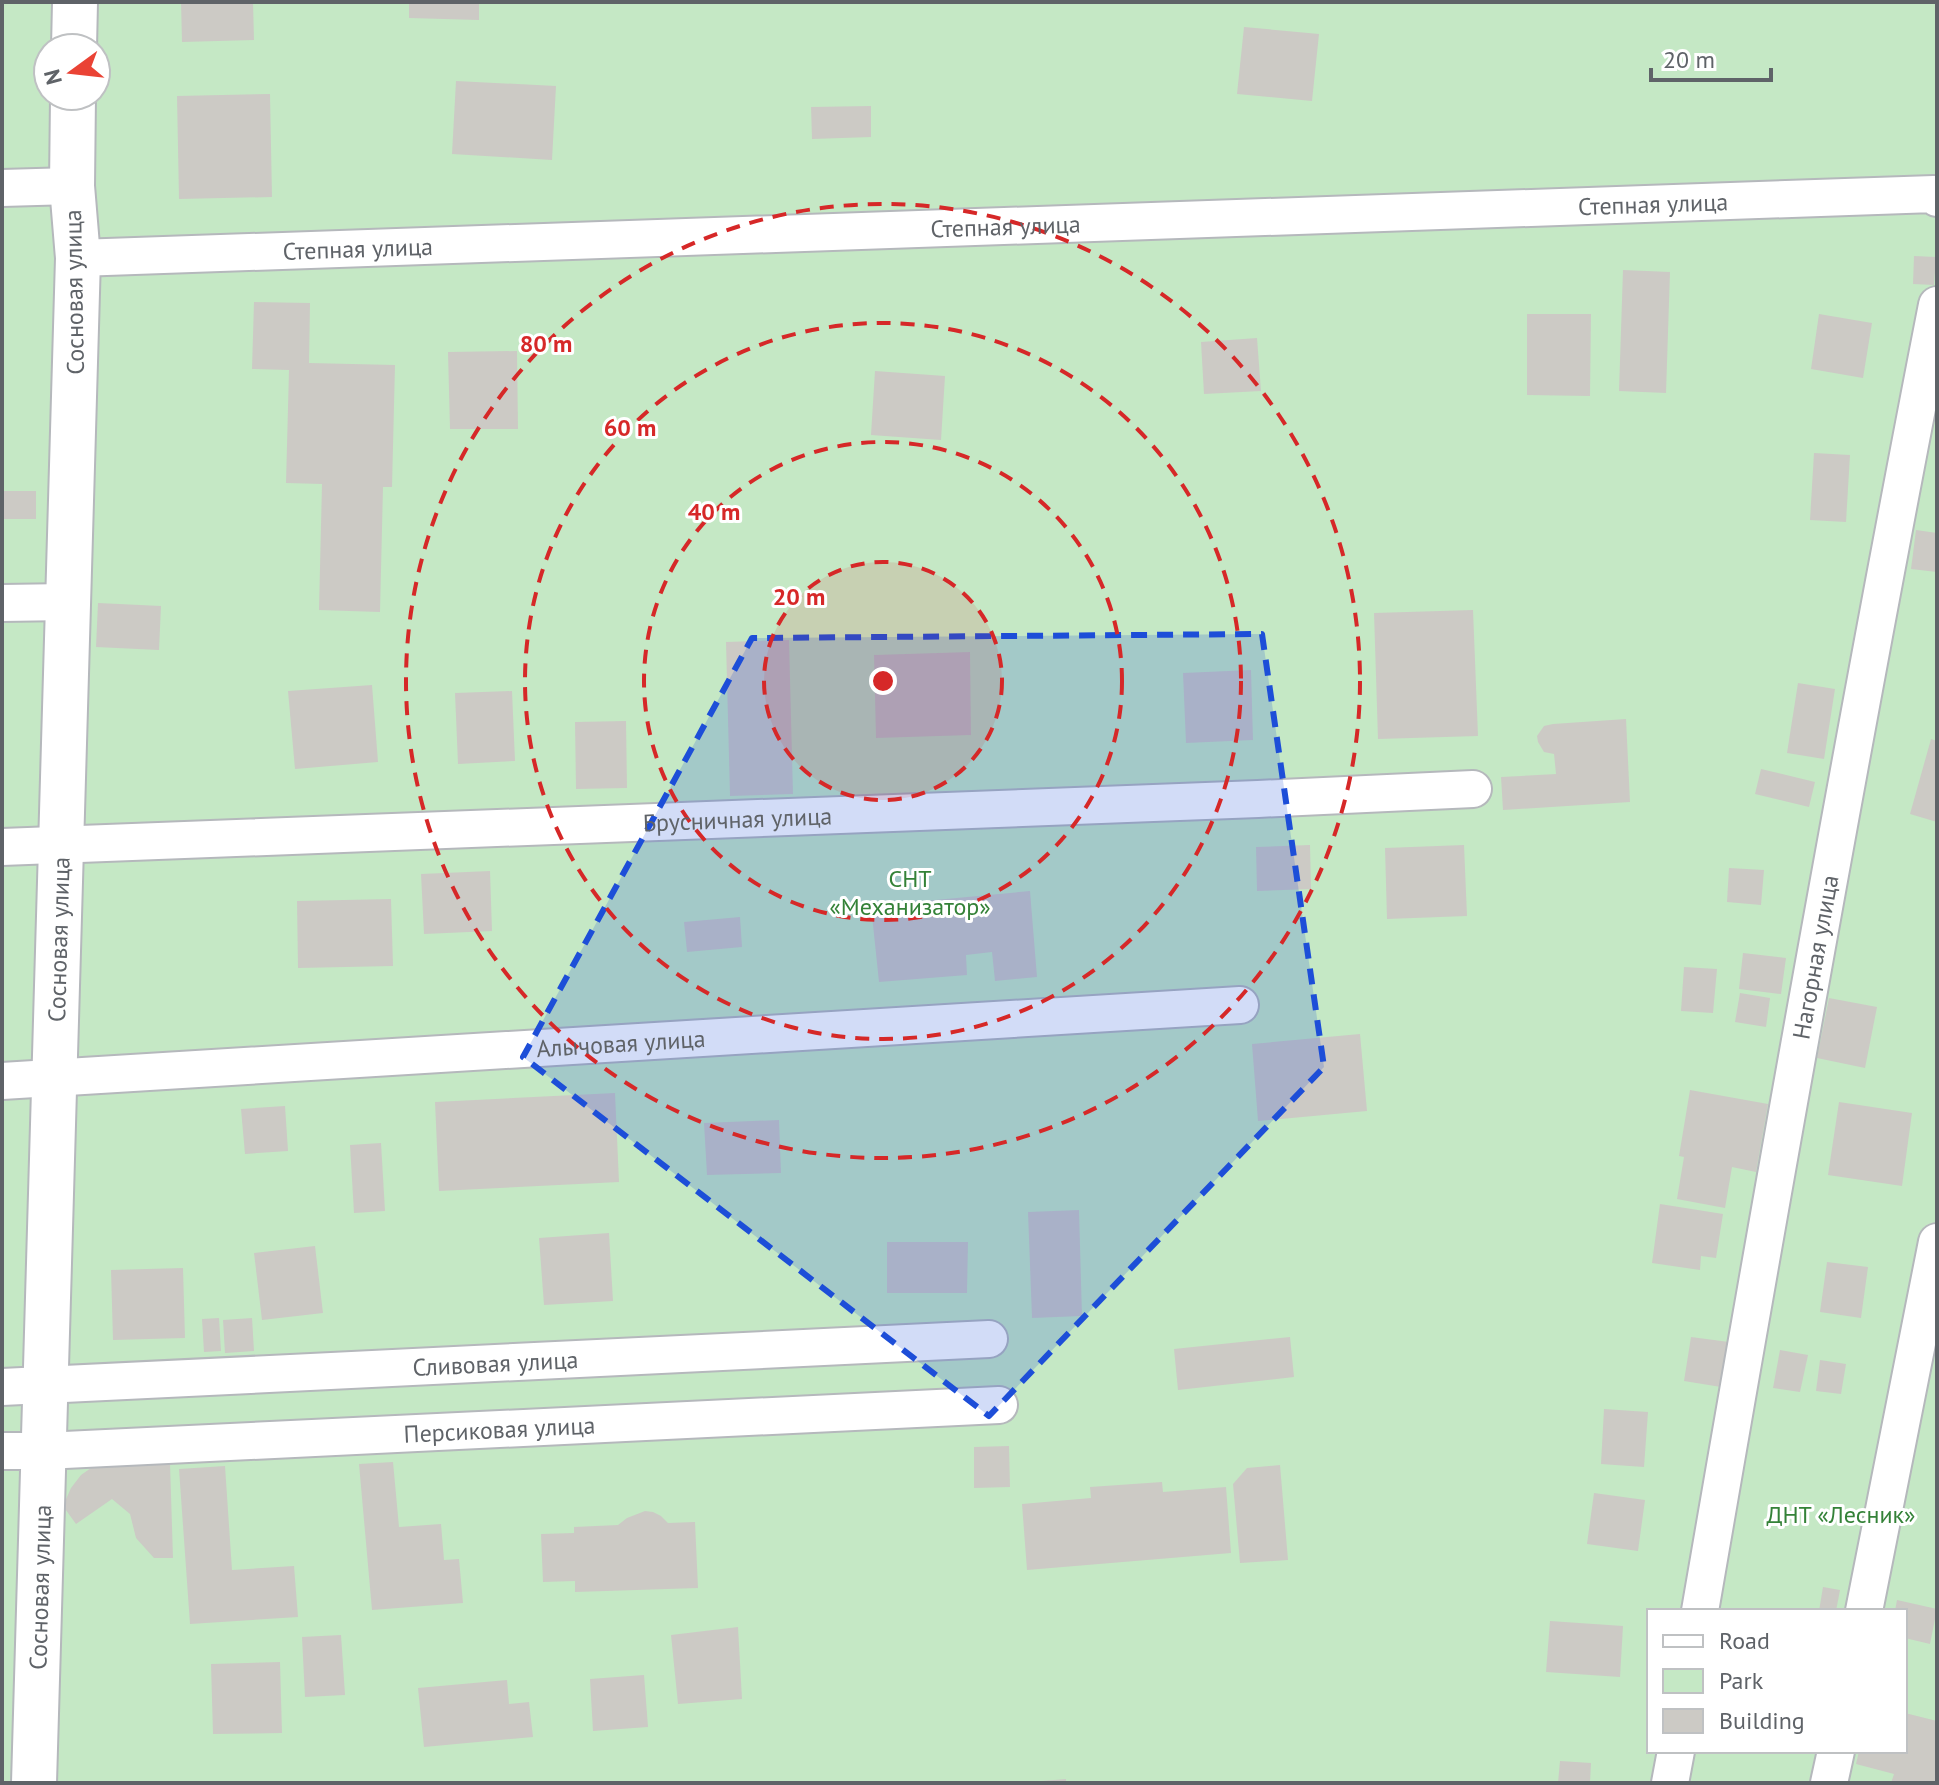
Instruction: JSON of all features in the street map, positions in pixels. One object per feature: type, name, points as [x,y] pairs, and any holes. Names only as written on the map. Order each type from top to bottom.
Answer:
[{"type":"street","points":[[74,32],[75,2]]},
{"type":"street","name":"Сосновая улица","points":[[34,1783],[23,1451],[45,1386],[78,258],[72,186],[73,112]]},
{"type":"street","points":[[2,188],[72,186]]},
{"type":"street","name":"Степная улица","points":[[78,258],[1935,196]]},
{"type":"street","name":"Нагорная улица","points":[[1700,1609],[1867,670],[1937,305]]},
{"type":"street","points":[[2,603],[68,602]]},
{"type":"street","name":"Брусничная улица","points":[[2,847],[1473,789]]},
{"type":"street","name":"Алычовая улица","points":[[2,1081],[1240,1005]]},
{"type":"street","points":[[1864,1609],[1937,1242]]},
{"type":"street","name":"Сливовая улица","points":[[2,1387],[989,1339]]},
{"type":"street","name":"Персиковая улица","points":[[23,1451],[999,1405]]},
{"type":"street","points":[[1670,1783],[1676,1753]]},
{"type":"street","points":[[1829,1783],[1836,1753]]},
{"type":"highlighted area","points":[[1262,634],[1324,1067],[989,1416],[523,1057],[752,638]]},
{"type":"green space","name":"СНТ «Механизатор»","points":[[2,2],[1937,2],[1937,1783],[2,1783]]},
{"type":"building","points":[[181,2],[253,2],[254,40],[182,42]]},
{"type":"building","points":[[409,2],[479,2],[479,20],[409,18]]},
{"type":"building","points":[[1244,27],[1319,34],[1312,101],[1237,94]]},
{"type":"building","points":[[456,81],[556,86],[552,160],[452,154]]},
{"type":"building","points":[[270,94],[272,197],[179,199],[177,96]]},
{"type":"building","points":[[871,106],[871,137],[812,139],[811,107]]},
{"type":"building","points":[[1914,256],[1936,257],[1934,285],[1913,284]]},
{"type":"building","points":[[1623,270],[1670,272],[1666,393],[1619,391]]},
{"type":"building","points":[[254,302],[310,303],[309,363],[395,365],[392,487],[383,487],[380,612],[319,610],[322,484],[286,483],[289,370],[252,369]]},
{"type":"building","points":[[1527,314],[1591,314],[1590,396],[1527,395]]},
{"type":"building","points":[[1819,314],[1872,323],[1863,378],[1811,369]]},
{"type":"building","points":[[1257,338],[1261,391],[1204,394],[1201,342]]},
{"type":"building","points":[[517,351],[518,429],[450,429],[448,352]]},
{"type":"building","points":[[875,371],[945,376],[941,440],[871,435]]},
{"type":"building","points":[[1814,453],[1850,455],[1846,522],[1810,520]]},
{"type":"building","points":[[2,491],[36,491],[36,519],[2,519]]},
{"type":"building","points":[[1916,530],[1937,533],[1937,572],[1911,569]]},
{"type":"building","points":[[98,603],[161,606],[159,650],[96,647]]},
{"type":"building","points":[[1473,610],[1478,736],[1378,739],[1374,613]]},
{"type":"building","points":[[789,640],[793,794],[730,796],[726,642]]},
{"type":"building","points":[[970,652],[971,735],[876,738],[874,655]]},
{"type":"building","points":[[1251,670],[1253,740],[1186,743],[1183,673]]},
{"type":"building","points":[[1798,683],[1835,689],[1824,759],[1787,753]]},
{"type":"building","points":[[372,685],[378,762],[295,769],[288,691]]},
{"type":"building","points":[[512,691],[515,761],[458,764],[455,693]]},
{"type":"building","points":[[1626,719],[1630,802],[1503,810],[1501,777],[1556,774],[1554,754],[1544,752],[1538,742],[1537,736],[1544,726]]},
{"type":"building","points":[[626,721],[627,788],[576,789],[575,722]]},
{"type":"building","points":[[1931,739],[1937,741],[1937,822],[1910,814]]},
{"type":"building","points":[[1761,769],[1815,782],[1809,807],[1755,794]]},
{"type":"building","points":[[1310,845],[1311,889],[1257,891],[1256,847]]},
{"type":"building","points":[[1464,845],[1467,916],[1387,919],[1385,848]]},
{"type":"building","points":[[1729,868],[1764,870],[1761,905],[1727,902]]},
{"type":"building","points":[[490,871],[492,931],[424,934],[421,874]]},
{"type":"building","points":[[1030,891],[1037,977],[995,981],[992,952],[966,955],[967,975],[879,982],[871,906]]},
{"type":"building","points":[[391,899],[393,966],[298,968],[297,901]]},
{"type":"building","points":[[740,917],[742,947],[687,952],[684,922]]},
{"type":"building","points":[[1743,953],[1786,958],[1781,994],[1739,989]]},
{"type":"building","points":[[1684,967],[1717,969],[1713,1013],[1681,1011]]},
{"type":"building","points":[[1740,993],[1770,998],[1766,1027],[1735,1022]]},
{"type":"building","points":[[1829,998],[1877,1007],[1865,1068],[1817,1058]]},
{"type":"building","points":[[1360,1034],[1367,1111],[1258,1121],[1252,1044]]},
{"type":"building","points":[[1690,1090],[1768,1104],[1756,1172],[1732,1167],[1725,1208],[1677,1199],[1684,1157],[1679,1156]]},
{"type":"building","points":[[615,1093],[619,1182],[439,1191],[435,1102]]},
{"type":"building","points":[[1839,1102],[1912,1113],[1902,1186],[1828,1175]]},
{"type":"building","points":[[285,1106],[288,1151],[245,1154],[241,1109]]},
{"type":"building","points":[[779,1120],[781,1173],[707,1175],[704,1123]]},
{"type":"building","points":[[381,1143],[385,1211],[354,1213],[350,1145]]},
{"type":"building","points":[[1660,1204],[1723,1214],[1716,1258],[1701,1256],[1700,1270],[1652,1263]]},
{"type":"building","points":[[1079,1210],[1082,1316],[1032,1318],[1028,1212]]},
{"type":"building","points":[[609,1233],[613,1301],[544,1305],[539,1238]]},
{"type":"building","points":[[887,1242],[968,1242],[967,1293],[887,1293]]},
{"type":"building","points":[[315,1246],[323,1313],[262,1320],[254,1253]]},
{"type":"building","points":[[1827,1262],[1868,1267],[1861,1318],[1820,1312]]},
{"type":"building","points":[[183,1268],[185,1338],[113,1340],[111,1270]]},
{"type":"building","points":[[219,1318],[221,1351],[204,1352],[202,1319]]},
{"type":"building","points":[[252,1318],[254,1351],[225,1353],[223,1320]]},
{"type":"building","points":[[1290,1337],[1294,1377],[1178,1390],[1174,1349]]},
{"type":"building","points":[[1691,1337],[1729,1342],[1721,1387],[1684,1381]]},
{"type":"building","points":[[1780,1350],[1808,1355],[1800,1392],[1773,1388]]},
{"type":"building","points":[[1820,1360],[1846,1364],[1841,1394],[1816,1391]]},
{"type":"building","points":[[1604,1409],[1648,1412],[1644,1467],[1601,1464]]},
{"type":"building","points":[[1009,1446],[1010,1487],[974,1488],[974,1447]]},
{"type":"building","points":[[393,1462],[399,1527],[441,1524],[444,1560],[459,1559],[463,1603],[372,1610],[359,1464]]},
{"type":"building","points":[[170,1463],[173,1558],[154,1558],[136,1538],[130,1514],[112,1499],[76,1524],[63,1506],[71,1488],[91,1468],[104,1464]]},
{"type":"building","points":[[1280,1465],[1288,1560],[1240,1563],[1233,1484],[1247,1468]]},
{"type":"building","points":[[225,1466],[232,1570],[294,1566],[298,1617],[190,1624],[179,1469]]},
{"type":"building","points":[[1162,1482],[1163,1492],[1226,1487],[1231,1553],[1027,1570],[1022,1504],[1091,1498],[1090,1487]]},
{"type":"building","points":[[1594,1493],[1645,1500],[1638,1551],[1587,1544]]},
{"type":"building","points":[[645,1511],[661,1516],[668,1523],[695,1522],[698,1588],[575,1592],[575,1581],[543,1582],[541,1534],[574,1533],[574,1527],[618,1525]]},
{"type":"building","points":[[1823,1587],[1840,1590],[1836,1609],[1819,1609]]},
{"type":"building","points":[[1897,1600],[1937,1609],[1930,1644],[1907,1638],[1907,1609],[1895,1609]]},
{"type":"building","points":[[1550,1621],[1623,1626],[1620,1677],[1546,1672]]},
{"type":"building","points":[[738,1627],[742,1699],[678,1704],[671,1635]]},
{"type":"building","points":[[341,1635],[345,1695],[305,1697],[302,1637]]},
{"type":"building","points":[[280,1662],[282,1733],[213,1734],[211,1664]]},
{"type":"building","points":[[644,1675],[648,1727],[593,1731],[590,1679]]},
{"type":"building","points":[[507,1680],[509,1704],[529,1702],[533,1737],[424,1747],[418,1688]]},
{"type":"building","points":[[1907,1714],[1937,1721],[1937,1783],[1891,1783],[1894,1774],[1856,1764],[1859,1753],[1907,1753]]},
{"type":"building","points":[[1560,1761],[1591,1763],[1590,1783],[1558,1783]]},
{"type":"building","points":[[1066,1779],[1066,1783],[1042,1783],[1042,1781]]},
{"type":"park label","name":"ДНТ «Лесник»","points":[[1841,1514]]}]
